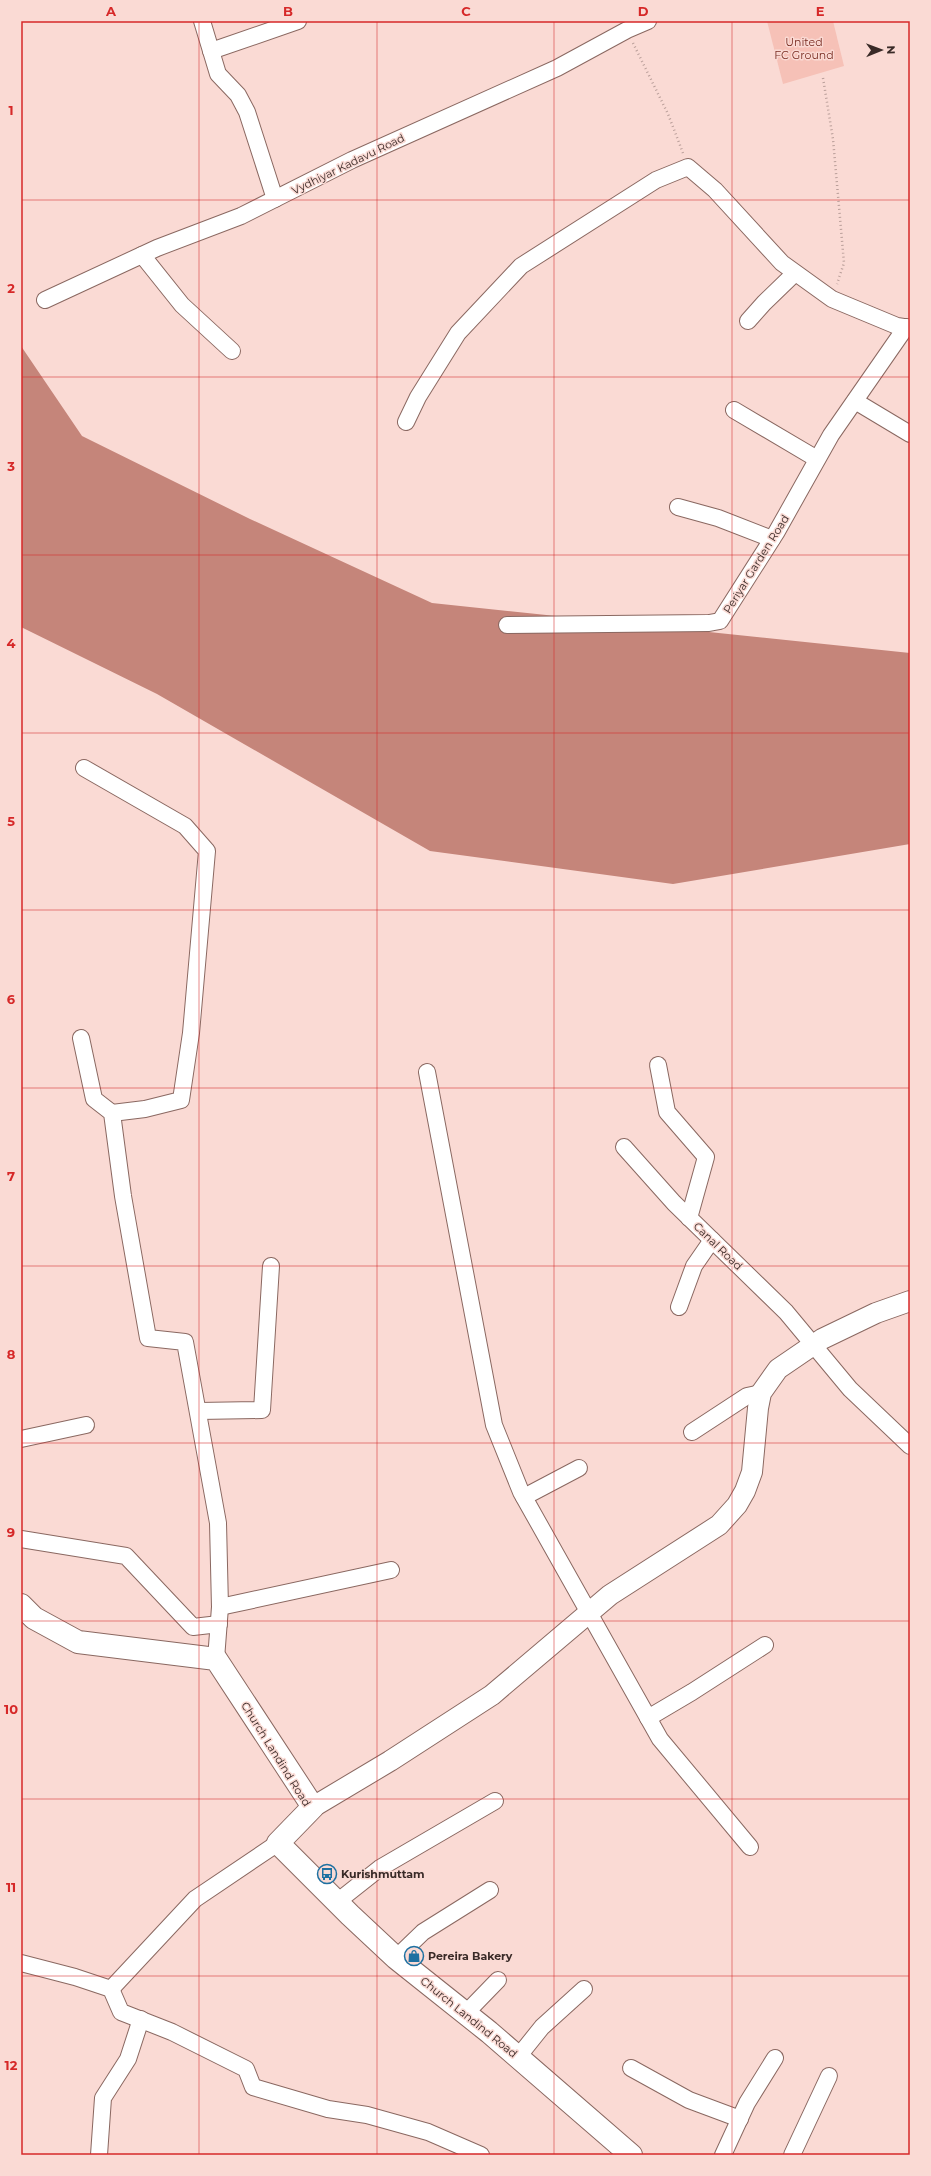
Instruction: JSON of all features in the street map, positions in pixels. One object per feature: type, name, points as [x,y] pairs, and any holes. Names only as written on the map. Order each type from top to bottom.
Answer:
[{"type":"main road","points":[[21,1605],[34,1618],[78,1642],[216,1659]]},
{"type":"main road","name":"Church Landind Road","points":[[216,1659],[313,1807],[278,1843],[396,1958],[466,2013],[629,2154]]},
{"type":"street","points":[[202,21],[218,74],[238,95],[247,112],[275,199]]},
{"type":"street","points":[[210,51],[298,21]]},
{"type":"street","name":"Vydhiyar Kadavu Road","points":[[45,300],[142,255],[241,216],[352,160],[557,68],[627,30],[648,21]]},
{"type":"street","points":[[406,422],[418,397],[458,333],[521,266],[656,180],[688,167],[715,190],[782,263],[832,299],[897,326],[908,327]]},
{"type":"street","points":[[142,255],[182,305],[232,352]]},
{"type":"street","points":[[748,321],[764,303],[796,273]]},
{"type":"street","name":"Periyar Garden Road","points":[[507,625],[709,623],[720,621],[772,539],[817,459],[854,401],[908,327]]},
{"type":"street","points":[[854,401],[910,434]]},
{"type":"street","points":[[734,410],[817,459]]},
{"type":"street","points":[[678,507],[718,518],[772,539]]},
{"type":"street","points":[[84,768],[185,826],[207,851],[191,1033],[181,1100],[145,1109],[112,1113]]},
{"type":"street","points":[[81,1038],[94,1099],[112,1113],[123,1196],[148,1338],[185,1342],[199,1411],[218,1523],[220,1607],[216,1659]]},
{"type":"street","points":[[658,1065],[667,1112],[706,1157],[689,1218]]},
{"type":"street","points":[[427,1072],[494,1425],[524,1497],[660,1739],[750,1847]]},
{"type":"street","name":"Canal Road","points":[[624,1147],[689,1218],[786,1312],[850,1389],[910,1446]]},
{"type":"street","points":[[679,1307],[694,1266],[712,1240]]},
{"type":"street","points":[[199,1411],[262,1410],[271,1266]]},
{"type":"street","points":[[313,1807],[390,1761],[492,1695],[610,1595],[719,1525],[737,1505],[745,1491],[752,1472],[758,1408],[761,1394],[778,1369],[813,1345],[876,1313],[910,1301]]},
{"type":"street","points":[[692,1432],[747,1396],[761,1394]]},
{"type":"street","points":[[21,1439],[86,1425]]},
{"type":"street","points":[[524,1497],[580,1468]]},
{"type":"street","points":[[21,1540],[126,1556],[193,1627],[218,1624]]},
{"type":"street","points":[[220,1607],[391,1570]]},
{"type":"street","points":[[648,1718],[692,1692],[765,1644]]},
{"type":"street","points":[[337,1902],[380,1868],[495,1801]]},
{"type":"street","points":[[110,1989],[195,1899],[278,1843]]},
{"type":"street","points":[[396,1958],[423,1932],[490,1890]]},
{"type":"street","points":[[21,1963],[75,1976],[110,1989],[121,2012],[172,2032],[246,2069],[253,2087],[328,2109],[367,2114],[428,2132],[481,2155]]},
{"type":"street","points":[[466,2013],[498,1980]]},
{"type":"street","points":[[518,2057],[542,2026],[584,1988]]},
{"type":"street","points":[[98,2155],[104,2098],[128,2059],[140,2019]]},
{"type":"street","points":[[724,2155],[740,2119],[775,2058]]},
{"type":"street","points":[[631,2068],[689,2100],[740,2119]]},
{"type":"street","points":[[792,2155],[829,2076]]},
{"type":"path","points":[[627,30],[668,114],[688,167]]},
{"type":"path","points":[[823,78],[833,139],[844,263],[832,299]]},
{"type":"green space","name":"United FC Ground","points":[[767,21],[833,21],[844,66],[783,84]]},
{"type":"shaded area","points":[[21,346],[82,436],[250,519],[432,603],[910,653],[910,844],[673,884],[430,851],[157,694],[21,627]]},
{"type":"place","name":"Kurishmuttam","points":[[327,1874]]},
{"type":"place","name":"Pereira Bakery","points":[[414,1956]]}]
